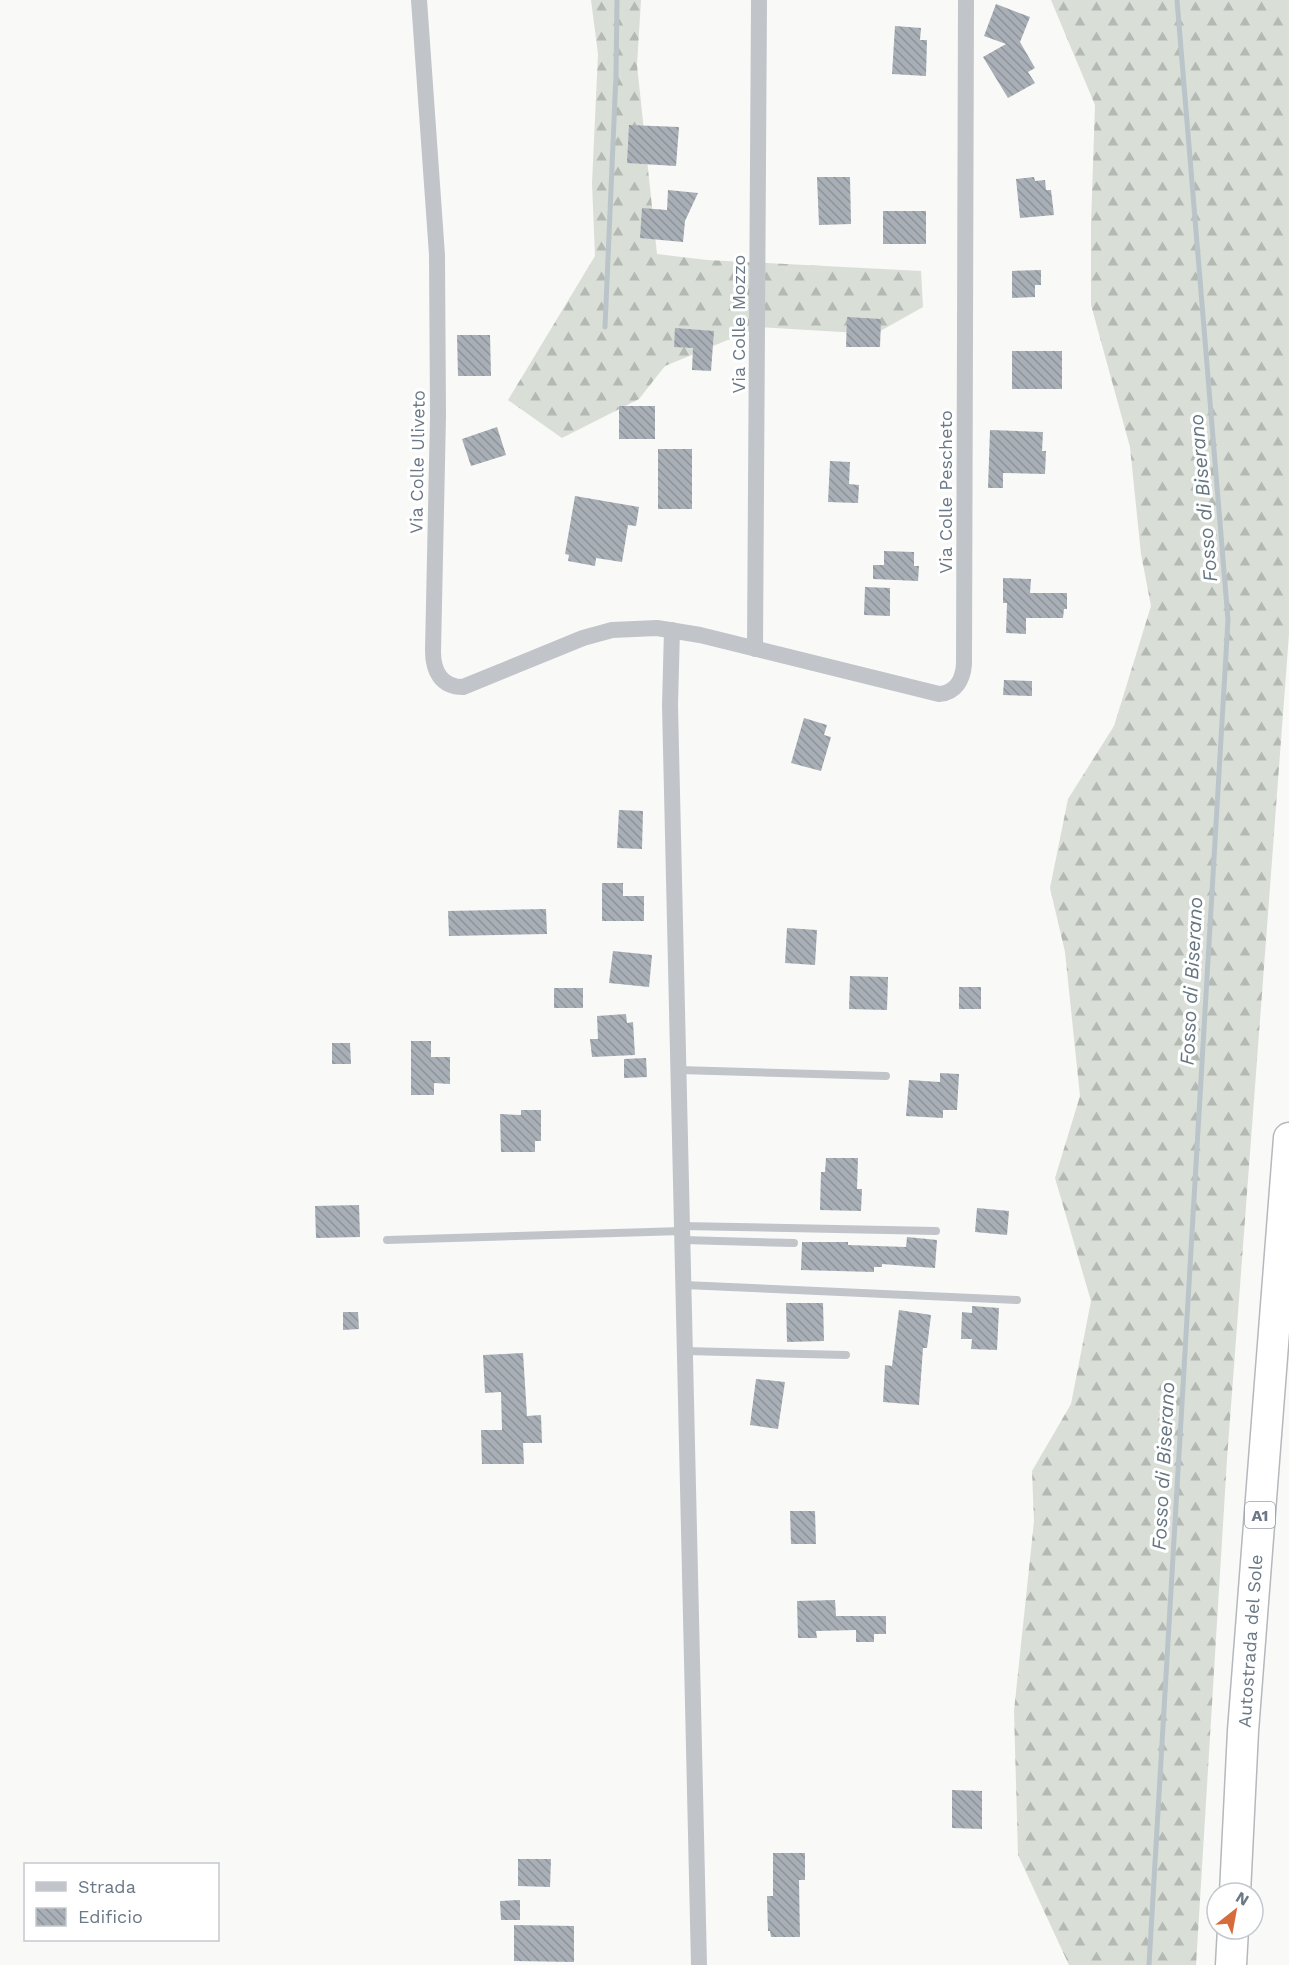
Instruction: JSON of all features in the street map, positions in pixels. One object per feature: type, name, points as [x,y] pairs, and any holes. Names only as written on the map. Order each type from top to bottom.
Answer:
[{"type":"highway","name":"Autostrada del Sole","points":[[1236,1881],[1244,1731],[1289,1138]]},
{"type":"highway","points":[[1231,1965],[1232,1941]]},
{"type":"street","name":"Via Colle Uliveto","points":[[419,0],[437,255],[438,416],[434,668],[441,680],[453,686],[463,687],[582,638],[626,628],[672,630]]},
{"type":"street","name":"Via Colle Mozzo","points":[[756,649],[759,0]]},
{"type":"street","name":"Via Colle Pescheto","points":[[672,630],[934,694],[944,694],[952,690],[962,677],[964,652],[966,0]]},
{"type":"street","points":[[672,630],[670,705],[699,1965]]},
{"type":"lane","points":[[679,1070],[886,1076]]},
{"type":"lane","points":[[387,1240],[682,1232],[936,1231]]},
{"type":"lane","points":[[682,1232],[794,1243]]},
{"type":"lane","points":[[684,1285],[1017,1300]]},
{"type":"lane","points":[[685,1351],[846,1355]]},
{"type":"green space","points":[[591,0],[641,0],[637,65],[657,254],[707,260],[921,271],[923,307],[875,334],[759,327],[665,366],[639,399],[562,438],[508,400],[595,256],[592,183],[598,54]]},
{"type":"green space","points":[[1051,0],[1289,0],[1289,634],[1227,1459],[1196,1965],[1069,1965],[1018,1855],[1014,1711],[1034,1521],[1032,1471],[1071,1404],[1091,1301],[1055,1178],[1080,1096],[1065,952],[1050,888],[1068,799],[1114,726],[1151,606],[1141,554],[1130,447],[1091,305],[1095,105]]},
{"type":"building","points":[[996,4],[1030,17],[1020,42],[1035,68],[1028,72],[1035,83],[1008,98],[983,57],[1006,44],[984,36]]},
{"type":"building","points":[[895,26],[921,28],[920,40],[927,40],[926,76],[892,74]]},
{"type":"building","points":[[629,125],[679,127],[676,166],[627,163]]},
{"type":"building","points":[[817,177],[850,177],[851,224],[819,225]]},
{"type":"building","points":[[1034,177],[1035,181],[1045,180],[1046,190],[1051,190],[1054,215],[1020,218],[1016,179]]},
{"type":"building","points":[[668,190],[698,193],[685,221],[683,242],[640,238],[642,208],[667,210]]},
{"type":"building","points":[[883,211],[926,211],[926,244],[883,244]]},
{"type":"building","points":[[1041,270],[1041,285],[1035,285],[1035,297],[1012,298],[1012,271]]},
{"type":"building","points":[[847,317],[881,319],[880,347],[846,347]]},
{"type":"building","points":[[675,328],[714,331],[711,371],[692,370],[693,348],[674,347]]},
{"type":"building","points":[[457,335],[490,335],[491,376],[458,376]]},
{"type":"building","points":[[1012,351],[1062,351],[1062,389],[1012,389]]},
{"type":"building","points":[[619,406],[655,406],[655,439],[619,439]]},
{"type":"building","points":[[497,427],[506,455],[471,466],[462,439]]},
{"type":"building","points":[[990,430],[1043,432],[1042,451],[1046,451],[1045,474],[1003,473],[1003,488],[988,488]]},
{"type":"building","points":[[658,449],[692,449],[692,509],[658,509]]},
{"type":"building","points":[[830,461],[850,462],[849,484],[859,485],[858,503],[828,502]]},
{"type":"building","points":[[575,496],[639,507],[636,526],[628,525],[622,562],[596,558],[595,566],[568,561],[569,555],[565,554]]},
{"type":"building","points":[[884,551],[914,552],[914,566],[919,566],[918,581],[873,579],[873,565],[884,565]]},
{"type":"building","points":[[1003,578],[1031,579],[1030,593],[1067,593],[1067,609],[1064,609],[1063,618],[1026,618],[1026,634],[1006,633],[1007,603],[1003,603]]},
{"type":"building","points":[[865,587],[890,588],[890,616],[864,615]]},
{"type":"building","points":[[1004,680],[1032,681],[1032,696],[1003,695]]},
{"type":"building","points":[[804,718],[827,725],[824,735],[831,737],[821,771],[791,763]]},
{"type":"building","points":[[619,810],[643,811],[642,849],[617,848]]},
{"type":"building","points":[[602,883],[623,883],[623,896],[644,896],[644,921],[602,921]]},
{"type":"building","points":[[546,909],[547,934],[449,936],[448,911]]},
{"type":"building","points":[[787,928],[817,930],[815,965],[785,963]]},
{"type":"building","points":[[613,951],[652,955],[649,987],[609,983]]},
{"type":"building","points":[[850,976],[888,977],[887,1010],[849,1009]]},
{"type":"building","points":[[959,987],[981,987],[981,1009],[959,1009]]},
{"type":"building","points":[[554,988],[583,988],[583,1008],[554,1008]]},
{"type":"building","points":[[626,1014],[627,1023],[633,1022],[635,1055],[592,1057],[590,1039],[598,1039],[597,1016]]},
{"type":"building","points":[[411,1041],[431,1041],[431,1057],[450,1057],[450,1084],[434,1083],[434,1095],[411,1095]]},
{"type":"building","points":[[332,1043],[350,1043],[351,1064],[332,1064]]},
{"type":"building","points":[[646,1058],[647,1077],[624,1078],[624,1059]]},
{"type":"building","points":[[940,1073],[959,1074],[957,1110],[943,1110],[943,1118],[906,1116],[909,1080],[940,1082]]},
{"type":"building","points":[[521,1110],[541,1110],[541,1141],[535,1141],[535,1152],[501,1152],[500,1114],[521,1115]]},
{"type":"building","points":[[826,1158],[858,1158],[857,1189],[862,1189],[861,1211],[820,1210],[821,1172],[825,1172]]},
{"type":"building","points":[[359,1205],[360,1237],[316,1238],[315,1206]]},
{"type":"building","points":[[977,1208],[1009,1211],[1007,1235],[975,1232]]},
{"type":"building","points":[[907,1237],[937,1240],[935,1268],[882,1264],[882,1267],[874,1267],[874,1272],[801,1270],[802,1242],[848,1242],[848,1245],[906,1247]]},
{"type":"building","points":[[786,1303],[823,1303],[824,1341],[787,1342]]},
{"type":"building","points":[[972,1306],[999,1308],[997,1350],[971,1349],[972,1339],[961,1339],[962,1312],[972,1313]]},
{"type":"building","points":[[899,1310],[931,1315],[927,1348],[923,1348],[919,1405],[883,1402],[885,1365],[892,1366]]},
{"type":"building","points":[[343,1312],[358,1312],[359,1329],[343,1330]]},
{"type":"building","points":[[523,1353],[527,1416],[541,1415],[542,1443],[523,1443],[524,1464],[482,1464],[481,1430],[502,1430],[501,1392],[485,1393],[483,1355]]},
{"type":"building","points":[[756,1379],[785,1382],[778,1429],[750,1425]]},
{"type":"building","points":[[790,1511],[815,1511],[816,1544],[791,1544]]},
{"type":"building","points":[[835,1600],[836,1616],[886,1616],[886,1634],[874,1634],[874,1642],[856,1642],[856,1630],[816,1631],[817,1638],[798,1638],[797,1601]]},
{"type":"building","points":[[952,1790],[982,1791],[982,1829],[952,1828]]},
{"type":"building","points":[[773,1853],[805,1853],[805,1880],[799,1880],[800,1937],[771,1937],[768,1931],[767,1896],[773,1896]]},
{"type":"building","points":[[518,1859],[551,1859],[550,1887],[518,1886]]},
{"type":"building","points":[[520,1900],[520,1920],[501,1920],[500,1901]]},
{"type":"building","points":[[514,1925],[574,1926],[574,1962],[514,1961]]},
{"type":"waterway","points":[[605,327],[617,0]]},
{"type":"waterway","name":"Fosso di Biserano","points":[[1149,1965],[1228,620],[1177,0]]}]
